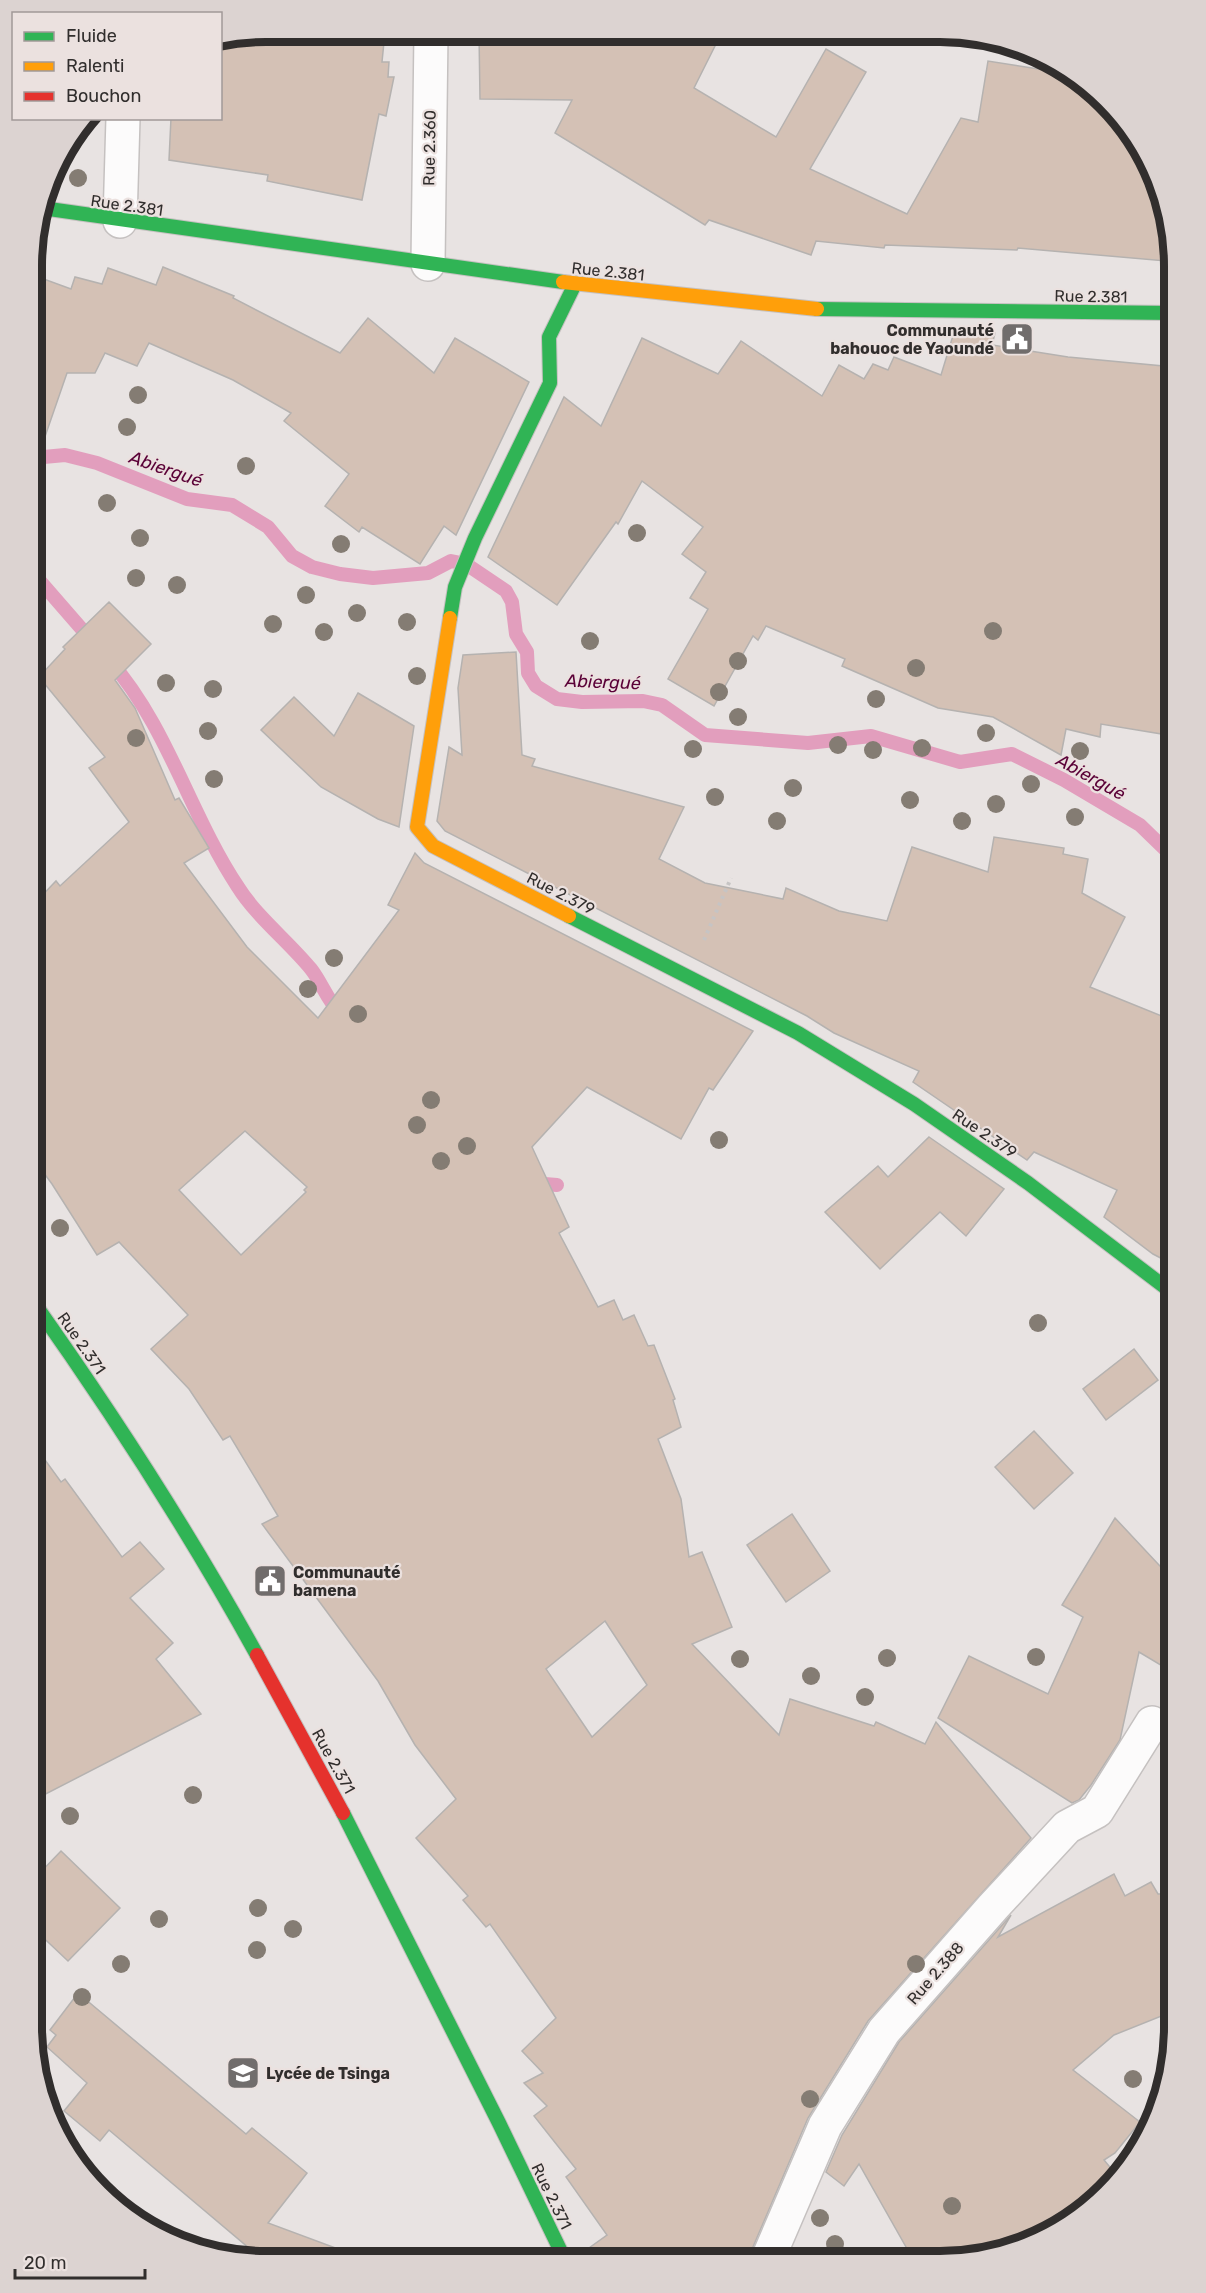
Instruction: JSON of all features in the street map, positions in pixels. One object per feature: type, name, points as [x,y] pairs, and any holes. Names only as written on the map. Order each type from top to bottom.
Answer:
[{"type":"street","name":"Rue 2.360","points":[[428,264],[430,42]]},
{"type":"street","points":[[120,221],[123,120]]},
{"type":"street","name":"Rue 2.381","points":[[50,209],[575,284],[805,309],[1164,314]]},
{"type":"street","name":"Rue 2.379","points":[[575,284],[549,337],[550,383],[475,538],[455,587],[417,827],[433,846],[798,1033],[914,1104],[1028,1183],[1164,1286]]},
{"type":"street","name":"Rue 2.371","points":[[42,1314],[91,1383],[225,1596],[338,1802],[499,2122],[561,2251]]},
{"type":"street","name":"Rue 2.388","points":[[771,2251],[825,2126],[884,2031],[1067,1827],[1097,1811],[1152,1723]]},
{"type":"path","points":[[689,977],[730,878]]},
{"type":"building","points":[[252,42],[384,42],[382,62],[389,62],[388,77],[394,77],[386,116],[379,114],[362,200],[267,181],[268,175],[169,160],[171,120],[222,120],[222,46]]},
{"type":"building","points":[[479,42],[717,42],[694,88],[776,137],[826,49],[866,72],[810,169],[907,214],[961,118],[978,122],[988,61],[1049,71],[1088,98],[1118,130],[1134,154],[1147,181],[1156,208],[1164,261],[1018,248],[1017,250],[885,245],[884,248],[816,241],[811,255],[709,220],[705,225],[555,133],[572,100],[480,99]]},
{"type":"building","points":[[163,267],[234,296],[233,298],[340,353],[368,318],[434,373],[455,338],[529,382],[456,535],[444,526],[420,564],[362,527],[359,532],[325,506],[349,474],[284,421],[291,413],[233,380],[149,343],[137,366],[105,353],[95,373],[67,373],[42,445],[42,278],[71,289],[75,277],[102,284],[108,268],[156,285]]},
{"type":"building","points":[[955,329],[995,333],[992,345],[1068,357],[1164,366],[1164,734],[1101,724],[1100,737],[1066,729],[1061,755],[993,717],[938,708],[842,666],[845,659],[766,626],[758,640],[753,636],[714,706],[668,679],[708,609],[690,598],[706,572],[682,554],[703,527],[642,481],[618,524],[616,522],[557,605],[488,557],[564,397],[601,426],[642,338],[718,374],[741,341],[822,396],[839,365],[864,379],[873,364],[888,370],[894,357],[941,375]]},
{"type":"building","points":[[109,602],[151,644],[115,680],[135,708],[175,800],[179,798],[209,848],[184,863],[247,947],[318,1018],[399,910],[388,905],[415,853],[424,863],[753,1031],[713,1090],[709,1088],[681,1139],[587,1087],[532,1147],[569,1227],[559,1233],[598,1307],[614,1300],[623,1320],[634,1315],[648,1346],[654,1345],[675,1399],[673,1400],[681,1427],[658,1439],[681,1499],[689,1557],[702,1552],[732,1627],[692,1644],[779,1735],[790,1699],[874,1726],[876,1722],[925,1744],[936,1722],[1031,1838],[868,2021],[808,2118],[751,2251],[585,2251],[607,2235],[566,2177],[576,2169],[534,2116],[547,2106],[524,2083],[543,2073],[522,2051],[556,2018],[490,1924],[486,1927],[463,1900],[468,1896],[416,1838],[456,1799],[415,1745],[378,1681],[262,1524],[278,1516],[230,1436],[223,1440],[189,1389],[151,1349],[188,1315],[119,1242],[97,1255],[42,1170],[42,896],[56,881],[60,886],[129,822],[89,768],[105,757],[42,681],[42,674],[65,649],[63,647]],"holes":[[[245,1131],[307,1187],[304,1190],[306,1192],[241,1255],[179,1190]],[[605,1621],[647,1685],[592,1737],[546,1669]]]},
{"type":"building","points":[[516,652],[522,755],[535,759],[532,766],[684,807],[659,859],[705,883],[783,899],[786,888],[839,911],[887,921],[912,847],[988,872],[994,837],[1064,848],[1063,854],[1088,859],[1082,893],[1125,917],[1090,987],[1164,1017],[1164,1260],[1104,1217],[1117,1190],[1034,1152],[1027,1160],[913,1082],[919,1071],[834,1033],[807,1016],[445,831],[437,821],[449,747],[462,755],[458,688],[463,655]]},
{"type":"building","points":[[358,693],[414,726],[399,827],[378,819],[321,787],[261,730],[294,697],[334,736]]},
{"type":"building","points":[[929,1137],[1004,1189],[966,1236],[940,1212],[880,1269],[825,1212],[878,1166],[888,1177]]},
{"type":"building","points":[[1134,1349],[1158,1380],[1106,1420],[1083,1389]]},
{"type":"building","points":[[1034,1431],[1073,1473],[1034,1509],[995,1467]]},
{"type":"building","points":[[42,1456],[61,1482],[65,1479],[122,1557],[140,1542],[164,1569],[130,1598],[173,1643],[156,1659],[201,1714],[42,1796]]},
{"type":"building","points":[[792,1514],[830,1571],[786,1602],[747,1545]]},
{"type":"building","points":[[1115,1518],[1164,1570],[1164,1667],[1139,1652],[1120,1740],[1091,1785],[1079,1800],[1072,1803],[938,1718],[969,1656],[1048,1694],[1083,1617],[1062,1605]]},
{"type":"building","points":[[61,1851],[120,1908],[68,1961],[42,1936],[42,1871]]},
{"type":"building","points":[[1114,1874],[1125,1896],[1151,1882],[1158,1894],[1164,1894],[1164,2015],[1114,2035],[1073,2070],[1140,2122],[1115,2153],[1104,2160],[1112,2170],[1108,2175],[1076,2205],[1052,2221],[1012,2239],[983,2247],[954,2251],[908,2251],[859,2164],[844,2186],[826,2172],[842,2135],[899,2042],[1011,1915],[998,1937]]},
{"type":"building","points":[[78,1993],[246,2134],[252,2128],[307,2173],[268,2223],[344,2251],[252,2251],[109,2130],[100,2141],[64,2111],[87,2083],[47,2047],[56,2035],[50,2030]]},
{"type":"waterway","name":"Abiergué","points":[[42,457],[65,455],[97,463],[187,499],[232,505],[268,527],[292,556],[312,567],[340,574],[373,578],[428,573],[451,561],[466,564],[506,591],[512,602],[516,634],[527,652],[528,673],[536,686],[557,699],[582,702],[643,701],[662,705],[705,735],[808,743],[871,736],[960,762],[1012,754],[1064,780],[1140,825],[1164,848]]},
{"type":"waterway","points":[[42,583],[93,642]]},
{"type":"waterway","points":[[110,661],[148,714],[206,831],[245,898],[311,969],[332,1004],[341,1014]]},
{"type":"waterway","points":[[532,1183],[557,1185]]},
{"type":"traffic: fast","points":[[50,209],[563,282]]},
{"type":"traffic: fast","points":[[450,618],[455,587],[475,538],[550,383],[549,337],[575,284]]},
{"type":"traffic: fast","points":[[817,309],[1164,313]]},
{"type":"traffic: fast","points":[[569,916],[798,1033],[914,1104],[1028,1183],[1164,1286]]},
{"type":"traffic: fast","points":[[42,1314],[149,1474],[205,1564],[257,1655]]},
{"type":"traffic: fast","points":[[343,1813],[561,2251]]},
{"type":"traffic: slow","points":[[563,282],[817,309]]},
{"type":"traffic: slow","points":[[450,618],[417,827],[433,846],[569,916]]},
{"type":"traffic: jam","points":[[257,1655],[343,1813]]},
{"type":"place","name":"Communauté bahouoc de Yaoundé","points":[[1017,339]]},
{"type":"place","name":"Communauté bamena","points":[[270,1581]]},
{"type":"place","name":"Lycée de Tsinga","points":[[243,2073]]}]
